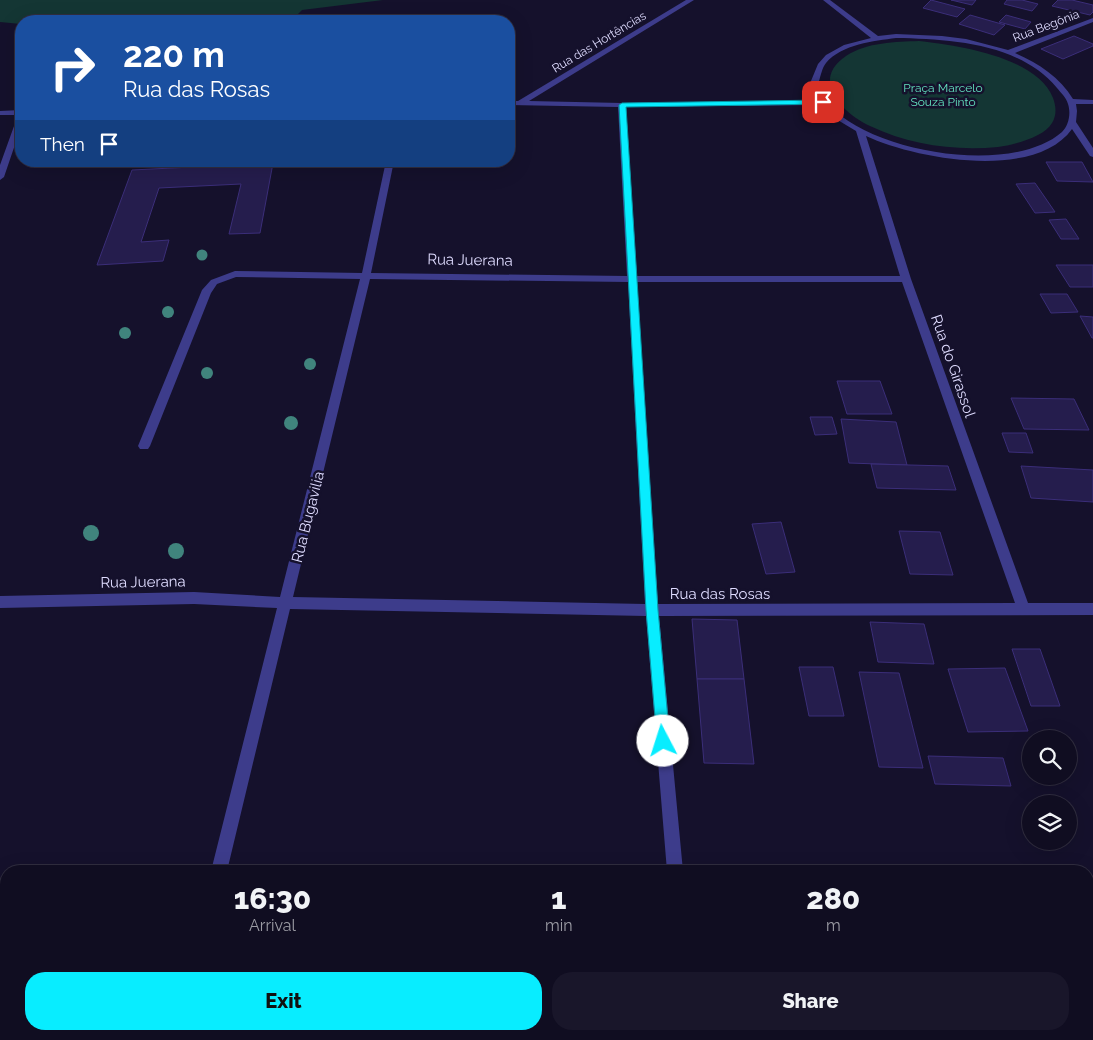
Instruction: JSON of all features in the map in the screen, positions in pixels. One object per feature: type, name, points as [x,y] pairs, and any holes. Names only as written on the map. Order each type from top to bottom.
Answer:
[{"type":"street","name":"Rua das Hortências","points":[[520,103],[691,0]]},
{"type":"street","points":[[826,0],[876,38]]},
{"type":"street","name":"Rua Begônia","points":[[1008,53],[1093,20]]},
{"type":"street","points":[[941,37],[1008,53],[1030,63],[1049,75],[1063,88],[1072,101],[1074,112],[1072,123],[1066,133],[1055,142],[1022,154],[984,158],[951,157],[902,148],[860,131],[838,118],[823,102],[816,81],[823,62],[844,47],[876,38],[941,37]]},
{"type":"street","points":[[1072,101],[1093,102]]},
{"type":"street","points":[[515,103],[622,105],[823,102]]},
{"type":"street","points":[[622,105],[634,279],[652,610],[673,865]]},
{"type":"street","points":[[0,114],[15,113]]},
{"type":"street","points":[[1072,123],[1093,154]]},
{"type":"street","name":"Rua do Girassol","points":[[860,131],[906,279],[1023,608]]},
{"type":"street","points":[[0,177],[15,133]]},
{"type":"street","name":"Rua Bugavilia","points":[[222,865],[366,275],[389,167]]},
{"type":"street","name":"Rua Juerana","points":[[144,446],[206,292],[214,282],[235,274],[634,279],[906,279]]},
{"type":"street","name":"Rua Juerana","points":[[0,602],[194,598],[287,603]]},
{"type":"street","name":"Rua das Rosas","points":[[287,603],[652,610],[1093,608]]},
{"type":"green space","points":[[0,0],[383,0],[302,10],[297,15],[15,15],[15,23],[0,22]]},
{"type":"green space","name":"Praça Marcelo Souza Pinto","points":[[919,41],[974,50],[1014,63],[1031,72],[1044,84],[1053,98],[1056,110],[1052,123],[1048,128],[1028,140],[998,147],[965,148],[932,145],[901,138],[870,126],[849,113],[834,95],[830,85],[831,75],[836,65],[846,56],[872,45]]},
{"type":"building","points":[[931,0],[965,9],[957,17],[923,8]]},
{"type":"building","points":[[951,0],[976,0],[972,5]]},
{"type":"building","points":[[1007,0],[1022,0],[1038,4],[1032,11],[1004,4]]},
{"type":"building","points":[[1058,0],[1072,0],[1093,5],[1093,12],[1090,15],[1052,6]]},
{"type":"building","points":[[970,15],[1005,25],[994,35],[959,24]]},
{"type":"building","points":[[1006,15],[1031,22],[1025,29],[999,22]]},
{"type":"building","points":[[1074,36],[1093,44],[1093,46],[1063,59],[1041,49]]},
{"type":"building","points":[[1046,162],[1082,162],[1093,182],[1057,181]]},
{"type":"building","points":[[192,167],[272,167],[260,233],[229,234],[241,184],[159,188],[141,242],[169,240],[163,261],[97,265],[132,170]]},
{"type":"building","points":[[1035,183],[1055,212],[1035,213],[1016,184]]},
{"type":"building","points":[[1066,219],[1079,239],[1061,239],[1049,220]]},
{"type":"building","points":[[1056,265],[1093,265],[1093,287],[1070,287]]},
{"type":"building","points":[[1040,294],[1067,294],[1078,312],[1051,313]]},
{"type":"building","points":[[1080,316],[1093,317],[1093,338],[1092,338]]},
{"type":"building","points":[[837,381],[880,381],[892,414],[847,414]]},
{"type":"building","points":[[1011,398],[1074,399],[1089,430],[1024,429]]},
{"type":"building","points":[[810,417],[832,417],[837,434],[815,435]]},
{"type":"building","points":[[841,419],[896,422],[907,465],[849,463]]},
{"type":"building","points":[[1002,433],[1026,433],[1033,453],[1009,452]]},
{"type":"building","points":[[871,464],[948,466],[956,490],[877,488]]},
{"type":"building","points":[[1021,466],[1093,470],[1093,502],[1031,498]]},
{"type":"building","points":[[781,522],[795,572],[766,574],[752,524]]},
{"type":"building","points":[[899,531],[940,532],[953,575],[910,574]]},
{"type":"building","points":[[692,619],[737,620],[744,679],[697,679]]},
{"type":"building","points":[[870,622],[924,624],[934,664],[878,662]]},
{"type":"building","points":[[1012,649],[1040,649],[1060,706],[1031,706]]},
{"type":"building","points":[[799,667],[833,667],[844,716],[809,716]]},
{"type":"building","points":[[1005,668],[1028,730],[968,732],[948,669]]},
{"type":"building","points":[[859,672],[899,673],[923,768],[879,767]]},
{"type":"building","points":[[697,679],[744,679],[754,764],[704,763]]},
{"type":"building","points":[[928,756],[1003,758],[1011,786],[935,784]]},
{"type":"route","points":[[663,741],[652,610],[634,279],[622,105],[823,102]]}]
